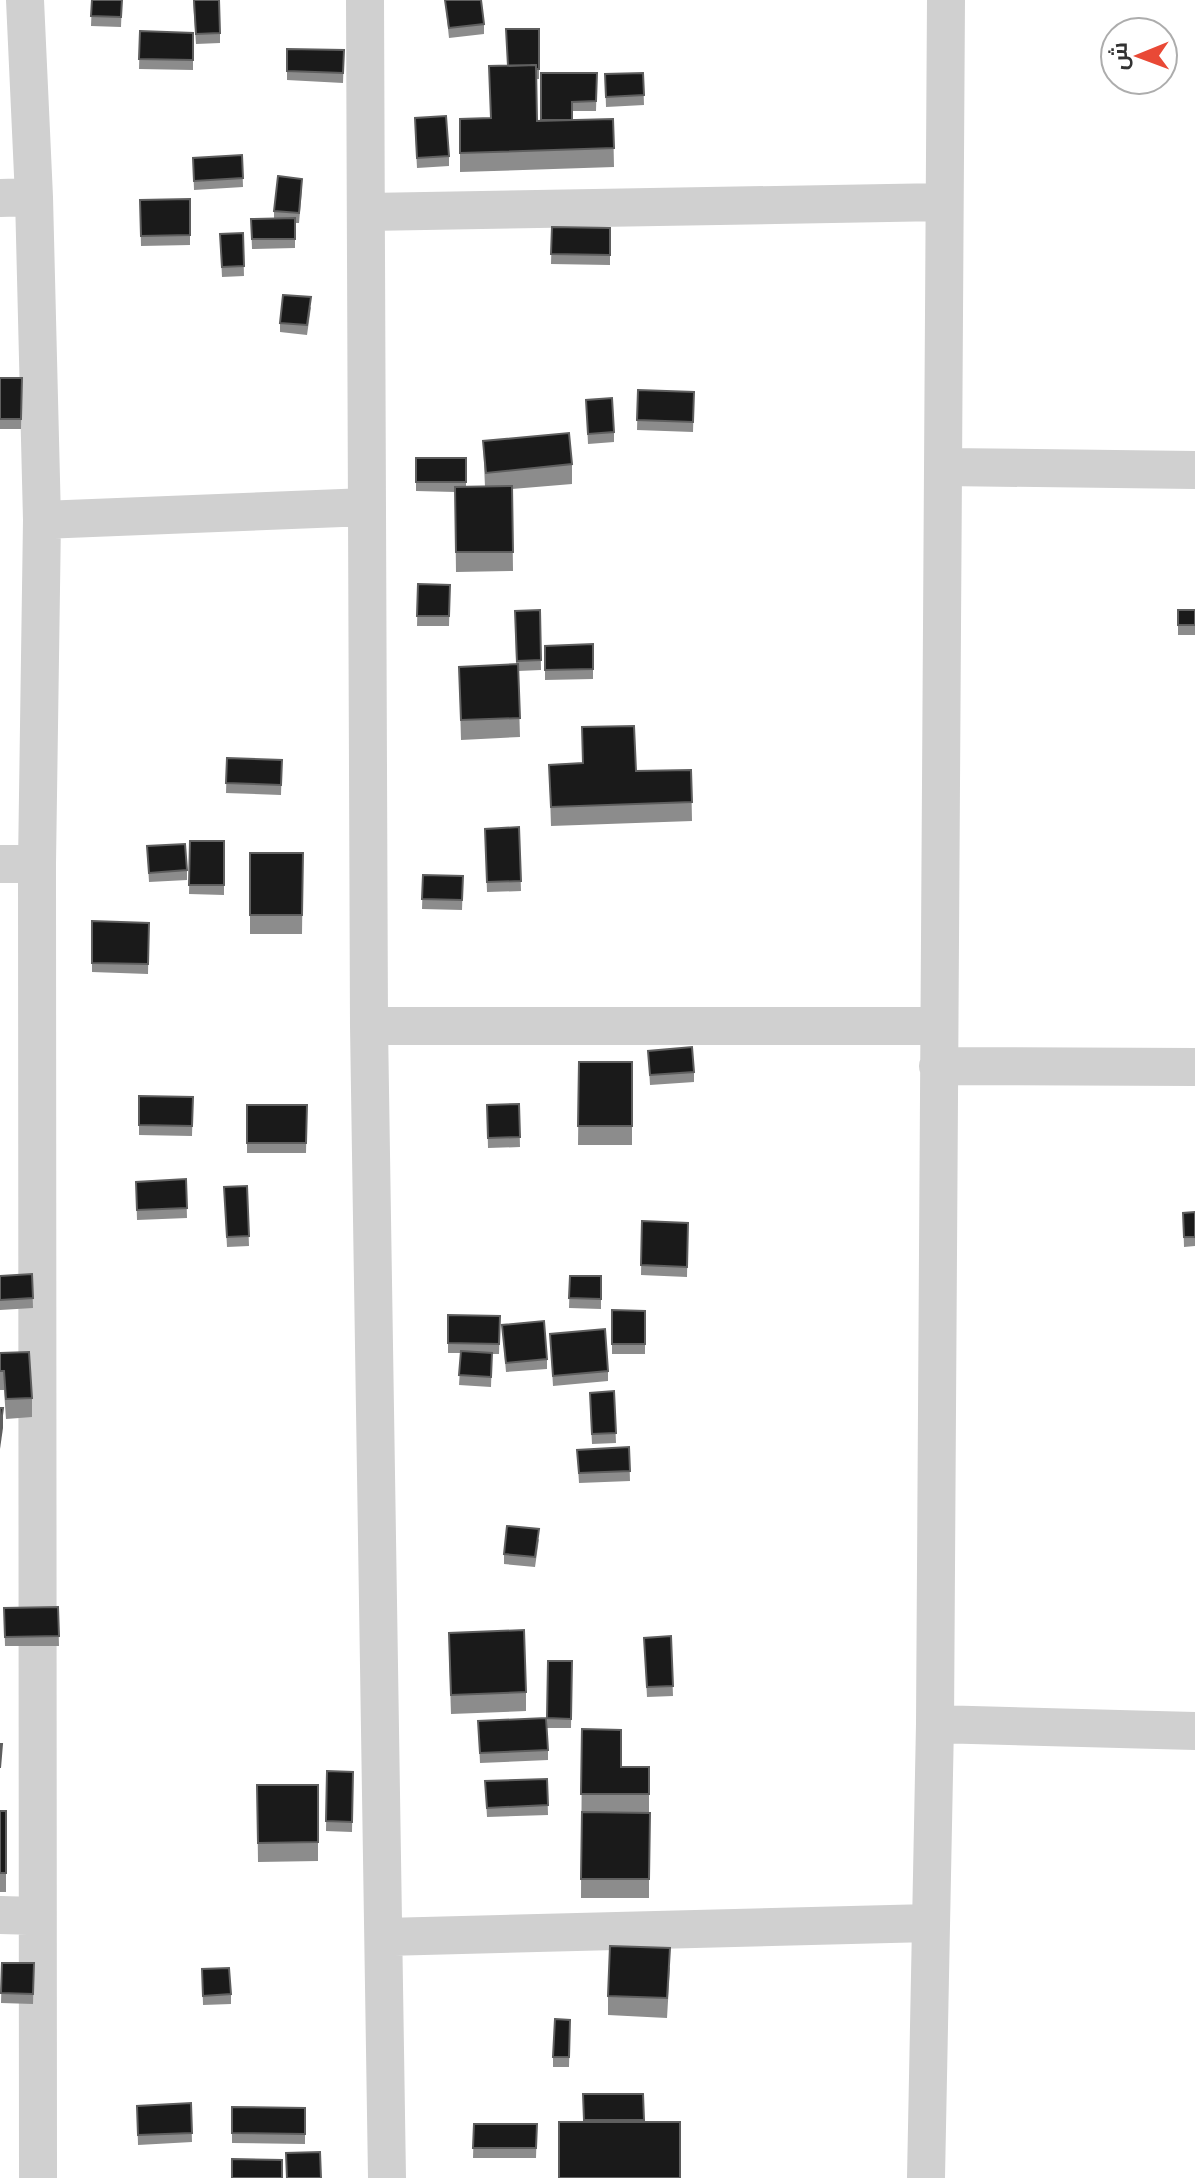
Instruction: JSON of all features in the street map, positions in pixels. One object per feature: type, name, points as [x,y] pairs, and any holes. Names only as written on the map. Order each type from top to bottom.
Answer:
[{"type":"street","points":[[25,0],[17,197],[42,520],[18,864],[37,1916],[38,2178]]},
{"type":"street","points":[[365,0],[369,1026],[387,2178]]},
{"type":"street","points":[[926,2178],[935,1724],[946,0]]},
{"type":"street","points":[[368,212],[944,202]]},
{"type":"street","points":[[945,467],[1195,470]]},
{"type":"street","points":[[42,520],[367,507]]},
{"type":"street","points":[[369,1026],[938,1026]]},
{"type":"street","points":[[938,1066],[1195,1067]]},
{"type":"street","points":[[935,1724],[1195,1731]]},
{"type":"street","points":[[0,1915],[37,1916]]},
{"type":"street","points":[[385,1937],[930,1923]]},
{"type":"building","points":[[92,0],[122,0],[121,17],[91,16]]},
{"type":"building","points":[[194,0],[219,0],[220,33],[196,34]]},
{"type":"building","points":[[445,0],[481,0],[484,24],[449,28]]},
{"type":"building","points":[[506,29],[539,29],[539,69],[536,65],[508,66]]},
{"type":"building","points":[[140,31],[193,33],[193,60],[139,59]]},
{"type":"building","points":[[287,49],[344,50],[343,73],[287,71]]},
{"type":"building","points":[[536,65],[537,121],[613,119],[614,148],[460,153],[460,119],[491,118],[489,66]]},
{"type":"building","points":[[541,73],[597,73],[596,101],[572,102],[572,120],[541,120]]},
{"type":"building","points":[[643,73],[644,95],[606,97],[605,74]]},
{"type":"building","points":[[446,116],[449,156],[417,158],[415,118]]},
{"type":"building","points":[[242,155],[243,178],[194,181],[193,158]]},
{"type":"building","points":[[278,176],[302,179],[299,213],[274,211]]},
{"type":"building","points":[[190,199],[190,235],[141,236],[140,200]]},
{"type":"building","points":[[295,218],[295,239],[252,239],[251,219]]},
{"type":"building","points":[[552,227],[610,228],[610,255],[551,254]]},
{"type":"building","points":[[243,233],[244,266],[222,267],[220,234]]},
{"type":"building","points":[[283,295],[311,297],[307,325],[280,323]]},
{"type":"building","points":[[0,378],[22,378],[21,419],[0,419]]},
{"type":"building","points":[[638,390],[694,392],[693,422],[637,420]]},
{"type":"building","points":[[612,398],[614,432],[588,434],[586,400]]},
{"type":"building","points":[[569,433],[572,464],[486,473],[483,441]]},
{"type":"building","points":[[416,458],[466,458],[466,482],[416,482]]},
{"type":"building","points":[[512,486],[513,552],[456,552],[455,487]]},
{"type":"building","points":[[418,584],[450,585],[449,616],[417,616]]},
{"type":"building","points":[[540,610],[541,660],[517,661],[515,611]]},
{"type":"building","points":[[1178,610],[1195,610],[1195,625],[1178,625]]},
{"type":"building","points":[[593,644],[593,669],[545,670],[545,646]]},
{"type":"building","points":[[518,664],[520,718],[461,720],[459,667]]},
{"type":"building","points":[[634,726],[636,771],[691,770],[692,802],[551,807],[549,765],[583,763],[582,727]]},
{"type":"building","points":[[227,758],[282,760],[281,785],[226,783]]},
{"type":"building","points":[[519,827],[521,881],[487,882],[485,829]]},
{"type":"building","points":[[190,841],[224,841],[224,885],[189,885]]},
{"type":"building","points":[[185,844],[187,870],[149,873],[147,846]]},
{"type":"building","points":[[250,853],[303,853],[302,915],[250,915]]},
{"type":"building","points":[[423,875],[463,876],[462,900],[422,899]]},
{"type":"building","points":[[92,921],[149,923],[148,964],[92,963]]},
{"type":"building","points":[[692,1047],[694,1072],[650,1075],[648,1051]]},
{"type":"building","points":[[579,1062],[632,1062],[632,1126],[578,1126]]},
{"type":"building","points":[[139,1096],[193,1097],[192,1126],[139,1125]]},
{"type":"building","points":[[519,1104],[520,1137],[488,1138],[487,1105]]},
{"type":"building","points":[[247,1105],[307,1105],[306,1143],[247,1143]]},
{"type":"building","points":[[186,1179],[187,1208],[137,1210],[136,1182]]},
{"type":"building","points":[[247,1186],[249,1236],[227,1237],[224,1187]]},
{"type":"building","points":[[1195,1212],[1195,1237],[1184,1237],[1183,1213]]},
{"type":"building","points":[[642,1221],[688,1223],[687,1267],[641,1265]]},
{"type":"building","points":[[32,1274],[33,1298],[0,1300],[0,1276]]},
{"type":"building","points":[[570,1276],[601,1276],[601,1299],[569,1298]]},
{"type":"building","points":[[612,1310],[645,1311],[645,1344],[612,1344]]},
{"type":"building","points":[[448,1315],[500,1316],[499,1344],[448,1343]]},
{"type":"building","points":[[544,1321],[547,1359],[506,1363],[502,1325]]},
{"type":"building","points":[[605,1329],[608,1371],[553,1376],[550,1334]]},
{"type":"building","points":[[461,1351],[492,1353],[491,1377],[459,1375]]},
{"type":"building","points":[[29,1352],[32,1398],[6,1399],[0,1353]]},
{"type":"building","points":[[614,1391],[616,1433],[592,1434],[590,1393]]},
{"type":"building","points":[[629,1447],[630,1471],[579,1473],[577,1450]]},
{"type":"building","points":[[507,1526],[539,1529],[535,1557],[504,1554]]},
{"type":"building","points":[[58,1607],[59,1636],[5,1637],[4,1608]]},
{"type":"building","points":[[524,1630],[526,1692],[451,1695],[449,1633]]},
{"type":"building","points":[[671,1636],[673,1686],[647,1687],[644,1638]]},
{"type":"building","points":[[548,1661],[572,1661],[571,1719],[547,1718]]},
{"type":"building","points":[[546,1718],[548,1750],[480,1753],[478,1721]]},
{"type":"building","points":[[582,1729],[621,1730],[621,1767],[649,1767],[649,1794],[581,1794]]},
{"type":"building","points":[[327,1771],[353,1772],[352,1822],[326,1821]]},
{"type":"building","points":[[547,1779],[548,1805],[487,1808],[485,1781]]},
{"type":"building","points":[[257,1785],[318,1785],[318,1842],[258,1843]]},
{"type":"building","points":[[0,1811],[6,1811],[6,1873],[0,1873]]},
{"type":"building","points":[[582,1812],[650,1813],[649,1879],[581,1879]]},
{"type":"building","points":[[610,1946],[670,1948],[667,1998],[608,1996]]},
{"type":"building","points":[[2,1963],[34,1963],[33,1994],[1,1993]]},
{"type":"building","points":[[229,1968],[231,1994],[203,1996],[202,1969]]},
{"type":"building","points":[[555,2019],[570,2020],[569,2057],[553,2057]]},
{"type":"building","points":[[583,2094],[643,2094],[644,2120],[584,2120]]},
{"type":"building","points":[[191,2103],[192,2133],[138,2135],[137,2106]]},
{"type":"building","points":[[232,2107],[305,2108],[305,2134],[232,2133]]},
{"type":"building","points":[[559,2122],[680,2122],[680,2178],[559,2178]]},
{"type":"building","points":[[474,2124],[537,2124],[536,2148],[473,2148]]},
{"type":"building","points":[[320,2152],[321,2178],[287,2178],[286,2153]]},
{"type":"building","points":[[232,2159],[282,2160],[282,2178],[232,2178]]}]
